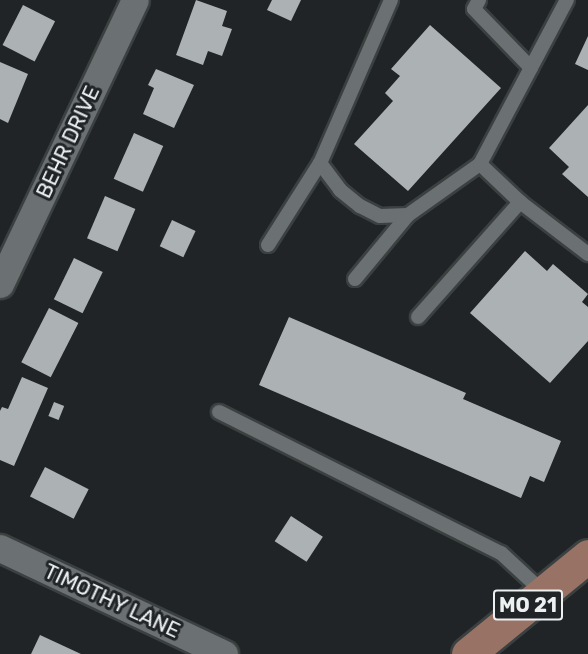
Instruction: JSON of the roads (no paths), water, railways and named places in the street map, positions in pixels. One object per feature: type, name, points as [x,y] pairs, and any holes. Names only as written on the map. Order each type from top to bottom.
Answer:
[{"type":"main road","name":"MO 21","points":[[468,654],[588,556]]},
{"type":"street","name":"BEHR DRIVE","points":[[0,284],[135,0]]},
{"type":"street","name":"TIMOTHY LANE","points":[[0,548],[224,654]]},
{"type":"lane","points":[[268,245],[320,163],[391,0]]},
{"type":"lane","points":[[479,0],[474,9],[531,68]]},
{"type":"lane","points":[[355,279],[408,215],[480,165],[567,0]]},
{"type":"lane","points":[[320,163],[340,190],[360,206],[380,216],[408,215]]},
{"type":"lane","points":[[480,165],[520,202],[588,254]]},
{"type":"lane","points":[[418,316],[520,202]]},
{"type":"lane","points":[[219,412],[501,553],[544,593]]}]
